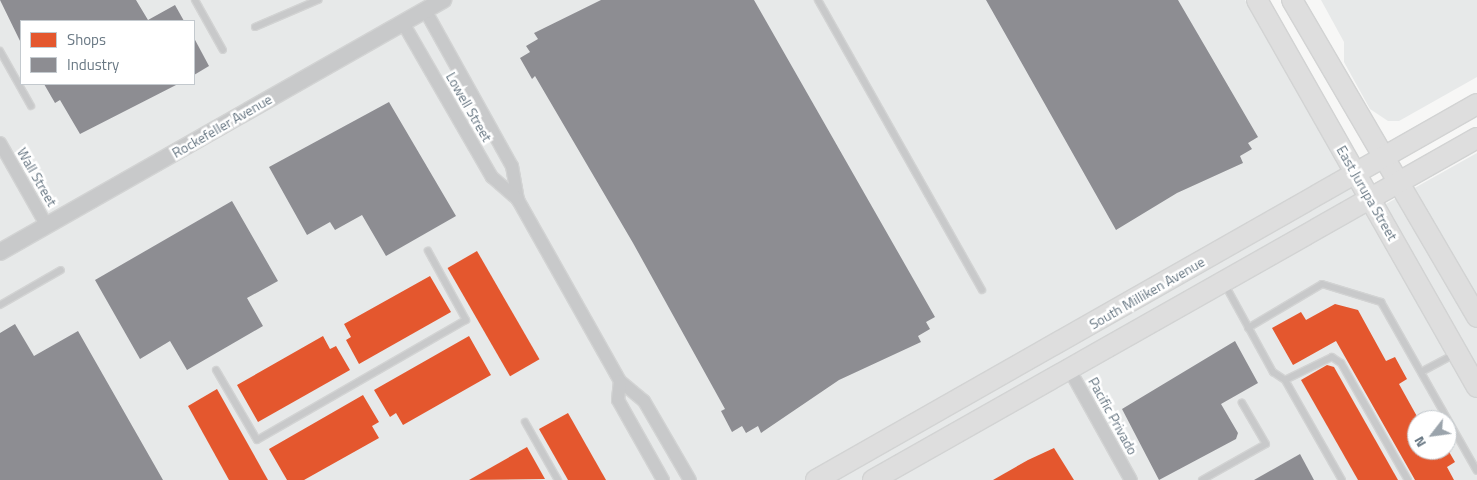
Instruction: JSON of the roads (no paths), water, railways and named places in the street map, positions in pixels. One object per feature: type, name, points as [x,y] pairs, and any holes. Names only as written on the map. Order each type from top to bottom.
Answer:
[{"type":"main road","name":"East Jurupa Street","points":[[1257,0],[1477,386]]},
{"type":"main road","points":[[1292,0],[1475,307]]},
{"type":"main road","name":"South Milliken Avenue","points":[[816,480],[1477,104]]},
{"type":"main road","name":"South Milliken Avenue","points":[[873,480],[1068,367],[1477,138]]},
{"type":"street","name":"Rockefeller Avenue","points":[[0,252],[443,0]]},
{"type":"street","name":"Lowell Street","points":[[425,10],[512,166],[518,200]]},
{"type":"street","name":"Lowell Street","points":[[403,23],[492,177],[518,200],[620,381],[644,401],[690,480]]},
{"type":"street","name":"Wall Street","points":[[0,143],[47,226]]},
{"type":"street","name":"Pacific Privado","points":[[1068,367],[1131,480]]},
{"type":"street","name":"Lowell Street","points":[[620,381],[618,400],[663,480]]},
{"type":"lane","points":[[195,0],[224,50]]},
{"type":"lane","points":[[255,27],[318,0]]},
{"type":"lane","points":[[818,0],[982,290]]},
{"type":"lane","points":[[0,51],[31,106]]},
{"type":"lane","points":[[216,370],[257,440],[466,320],[428,251]]},
{"type":"lane","points":[[0,305],[62,270]]},
{"type":"lane","points":[[1224,281],[1273,372],[1285,380],[1342,480]]},
{"type":"lane","points":[[1248,328],[1322,284],[1381,302],[1477,471]]},
{"type":"lane","points":[[1421,372],[1457,352]]},
{"type":"lane","points":[[1285,380],[1332,357],[1341,363],[1408,480]]},
{"type":"lane","points":[[1202,480],[1266,444],[1242,402]]},
{"type":"lane","points":[[524,422],[558,480]]}]
